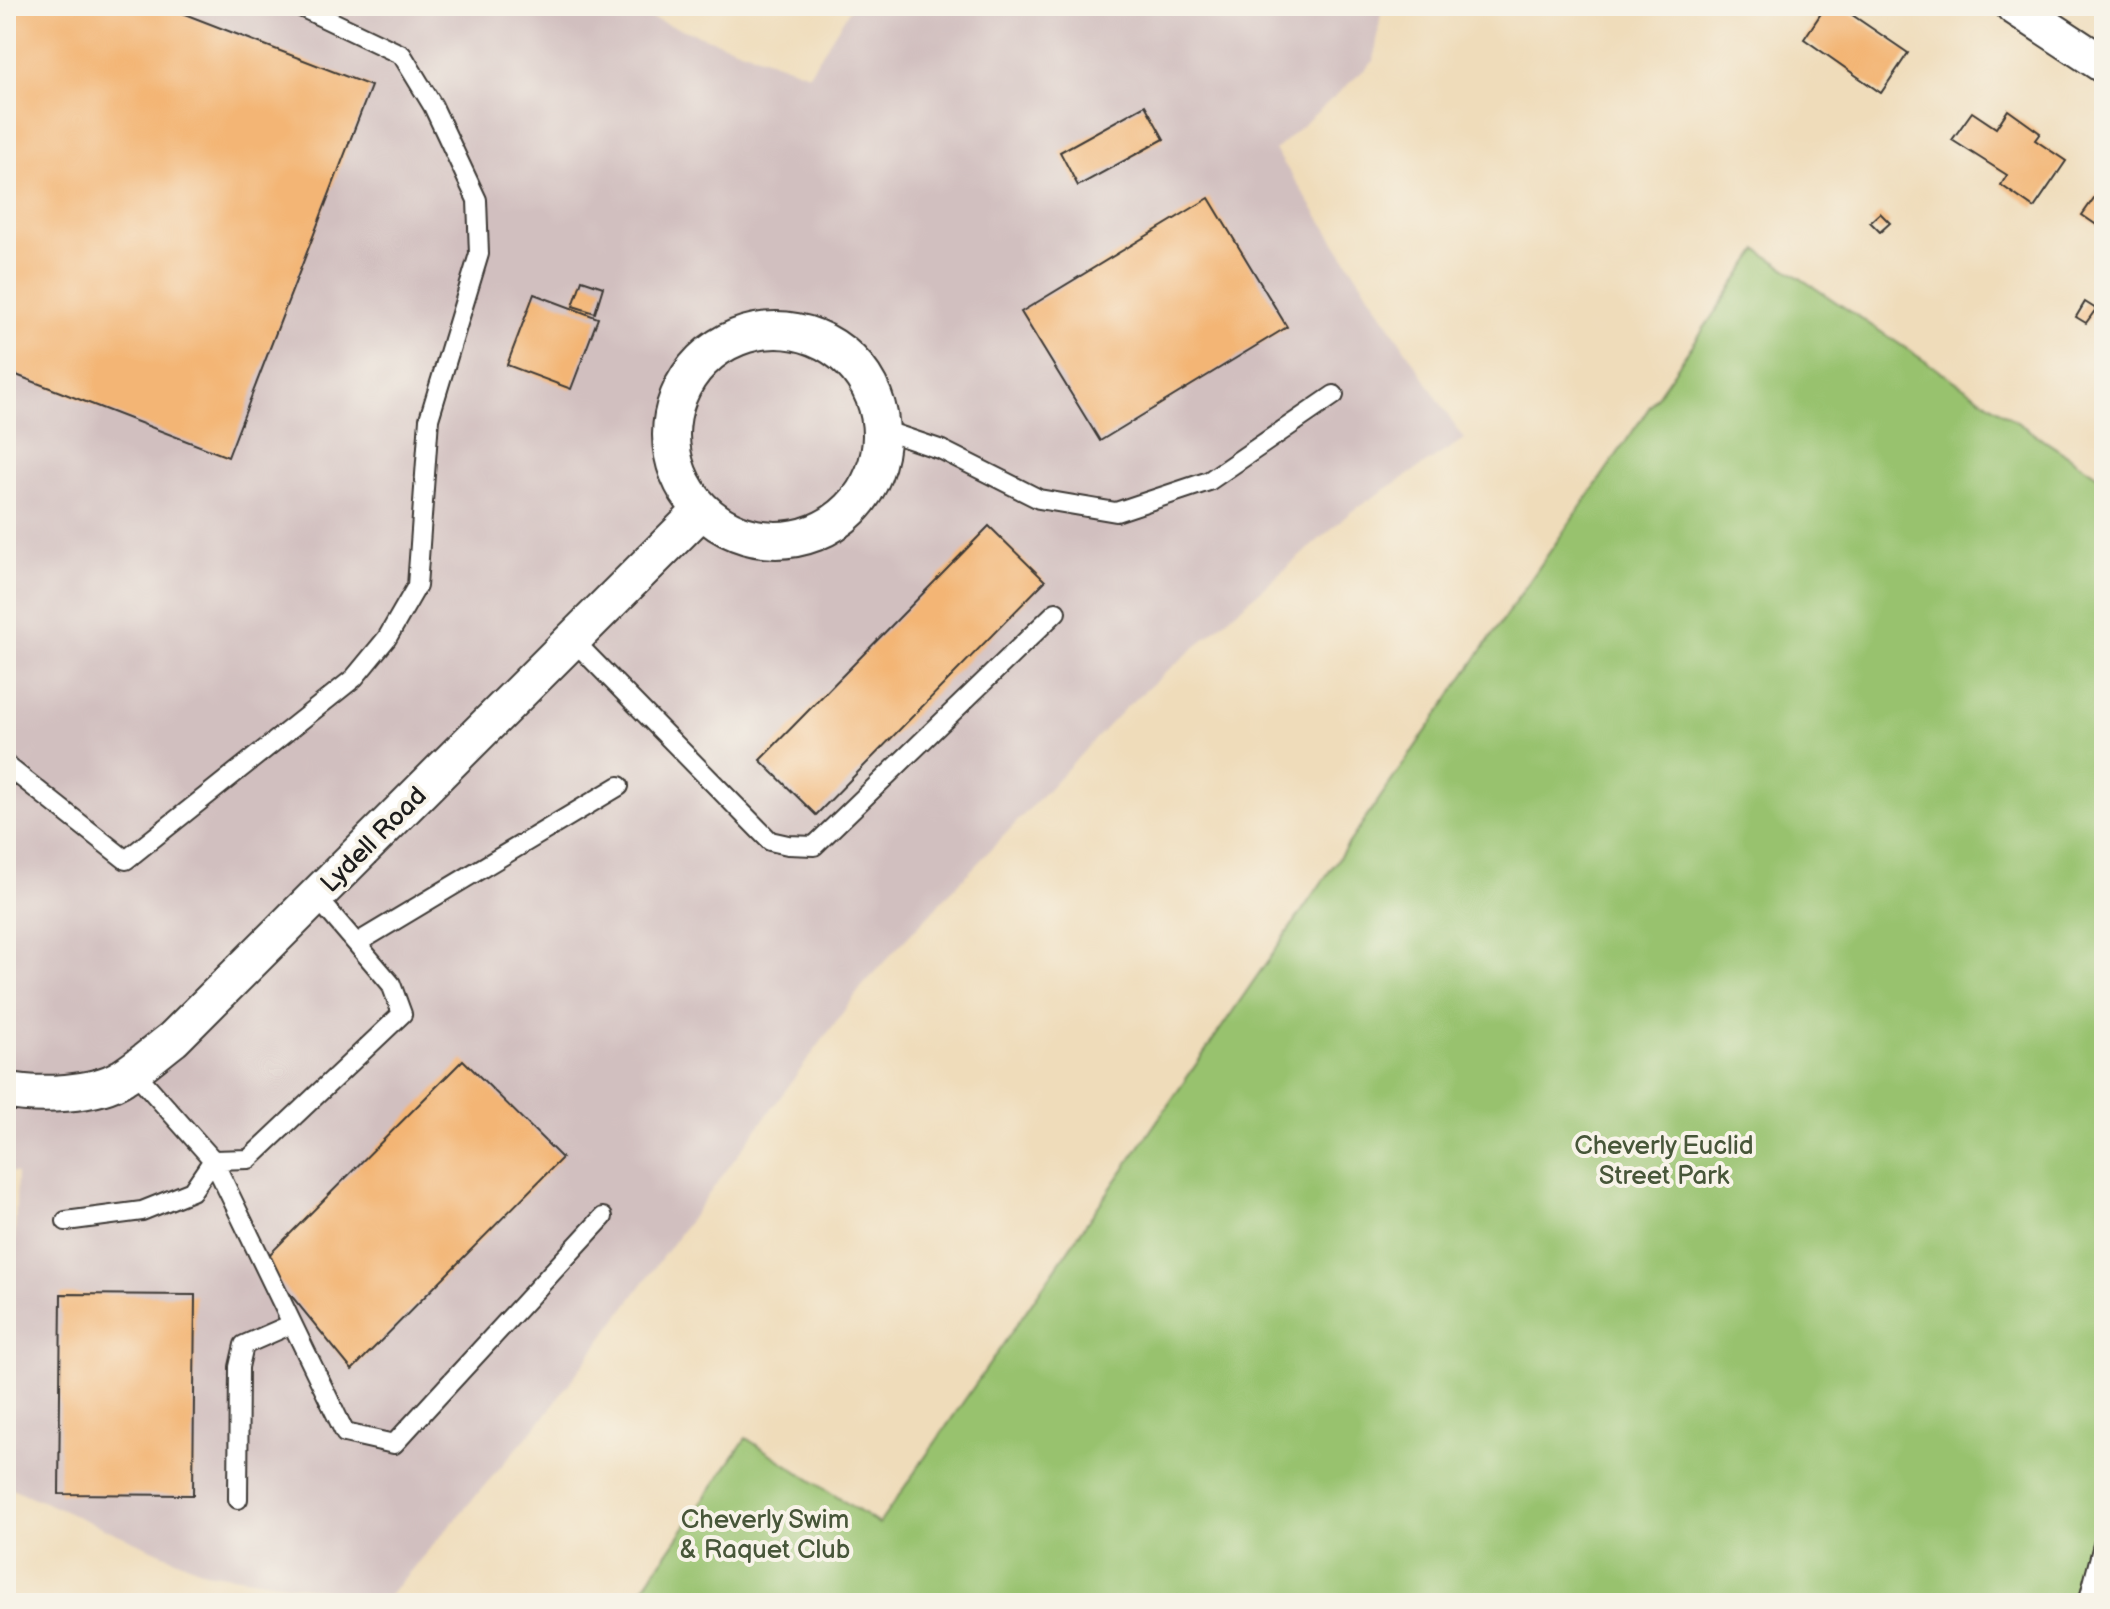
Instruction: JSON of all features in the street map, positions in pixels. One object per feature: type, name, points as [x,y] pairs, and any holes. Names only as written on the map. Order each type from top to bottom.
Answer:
[{"type":"street","points":[[2014,6],[2104,65]]},
{"type":"street","points":[[780,329],[811,335],[839,349],[862,371],[877,399],[883,430],[879,462],[867,491],[846,515],[819,531],[789,540],[757,539],[727,529],[702,510],[682,484],[672,455],[670,423],[678,393],[695,366],[719,345],[748,332],[780,329]]},
{"type":"street","name":"Lydell Road","points":[[6,1090],[29,1095],[74,1093],[121,1079],[173,1039],[702,510]]},
{"type":"lane","points":[[6,765],[126,860],[354,678],[387,638],[417,586],[429,419],[479,254],[477,200],[433,106],[402,55],[299,6]]},
{"type":"lane","points":[[883,430],[942,450],[1039,499],[1116,512],[1209,481],[1334,395]]},
{"type":"lane","points":[[572,639],[770,841],[814,846],[1056,612]]},
{"type":"lane","points":[[357,943],[619,786]]},
{"type":"lane","points":[[213,1160],[249,1159],[402,1014],[391,984],[316,896]]},
{"type":"lane","points":[[133,1070],[213,1160],[345,1433],[394,1444],[603,1217]]},
{"type":"lane","points":[[66,1221],[142,1211],[192,1191],[213,1160]]},
{"type":"lane","points":[[238,1499],[239,1367],[244,1345],[292,1324]]},
{"type":"lane","points":[[2088,1603],[2104,1541]]},
{"type":"shaded area","points":[[6,6],[616,6],[809,74],[852,6],[1382,6],[1374,61],[1275,150],[1464,439],[1352,511],[1125,708],[866,981],[545,1416],[386,1599],[205,1572],[7,1486],[17,1173],[6,1171]]},
{"type":"green space","name":"Cheverly Euclid Street Park","points":[[1758,250],[2104,480],[2104,1603],[633,1603],[746,1438],[879,1524]]},
{"type":"building","points":[[6,6],[176,6],[174,10],[371,86],[228,457],[6,371]]},
{"type":"building","points":[[1826,6],[1839,6],[1908,53],[1881,93],[1804,39]]},
{"type":"building","points":[[1145,105],[1164,139],[1078,186],[1060,152]]},
{"type":"building","points":[[2008,110],[2040,133],[2035,140],[2066,161],[2034,208],[2001,185],[2007,175],[1952,140],[1972,112],[1996,128]]},
{"type":"building","points":[[2104,184],[2104,230],[2082,215]]},
{"type":"building","points":[[1209,198],[1287,327],[1100,441],[1021,312]]},
{"type":"building","points":[[1880,213],[1890,223],[1880,232],[1870,222]]},
{"type":"building","points":[[582,280],[603,287],[595,313],[573,306]]},
{"type":"building","points":[[534,294],[598,318],[571,389],[507,365]]},
{"type":"building","points":[[2085,302],[2096,309],[2086,323],[2076,317]]},
{"type":"building","points":[[989,526],[1045,581],[816,815],[760,760]]},
{"type":"building","points":[[463,1060],[562,1158],[352,1370],[263,1261]]},
{"type":"building","points":[[61,1294],[195,1295],[193,1495],[59,1494]]},
{"type":"park label","name":"Cheverly Swim & Raquet Club","points":[[765,1534]]}]
